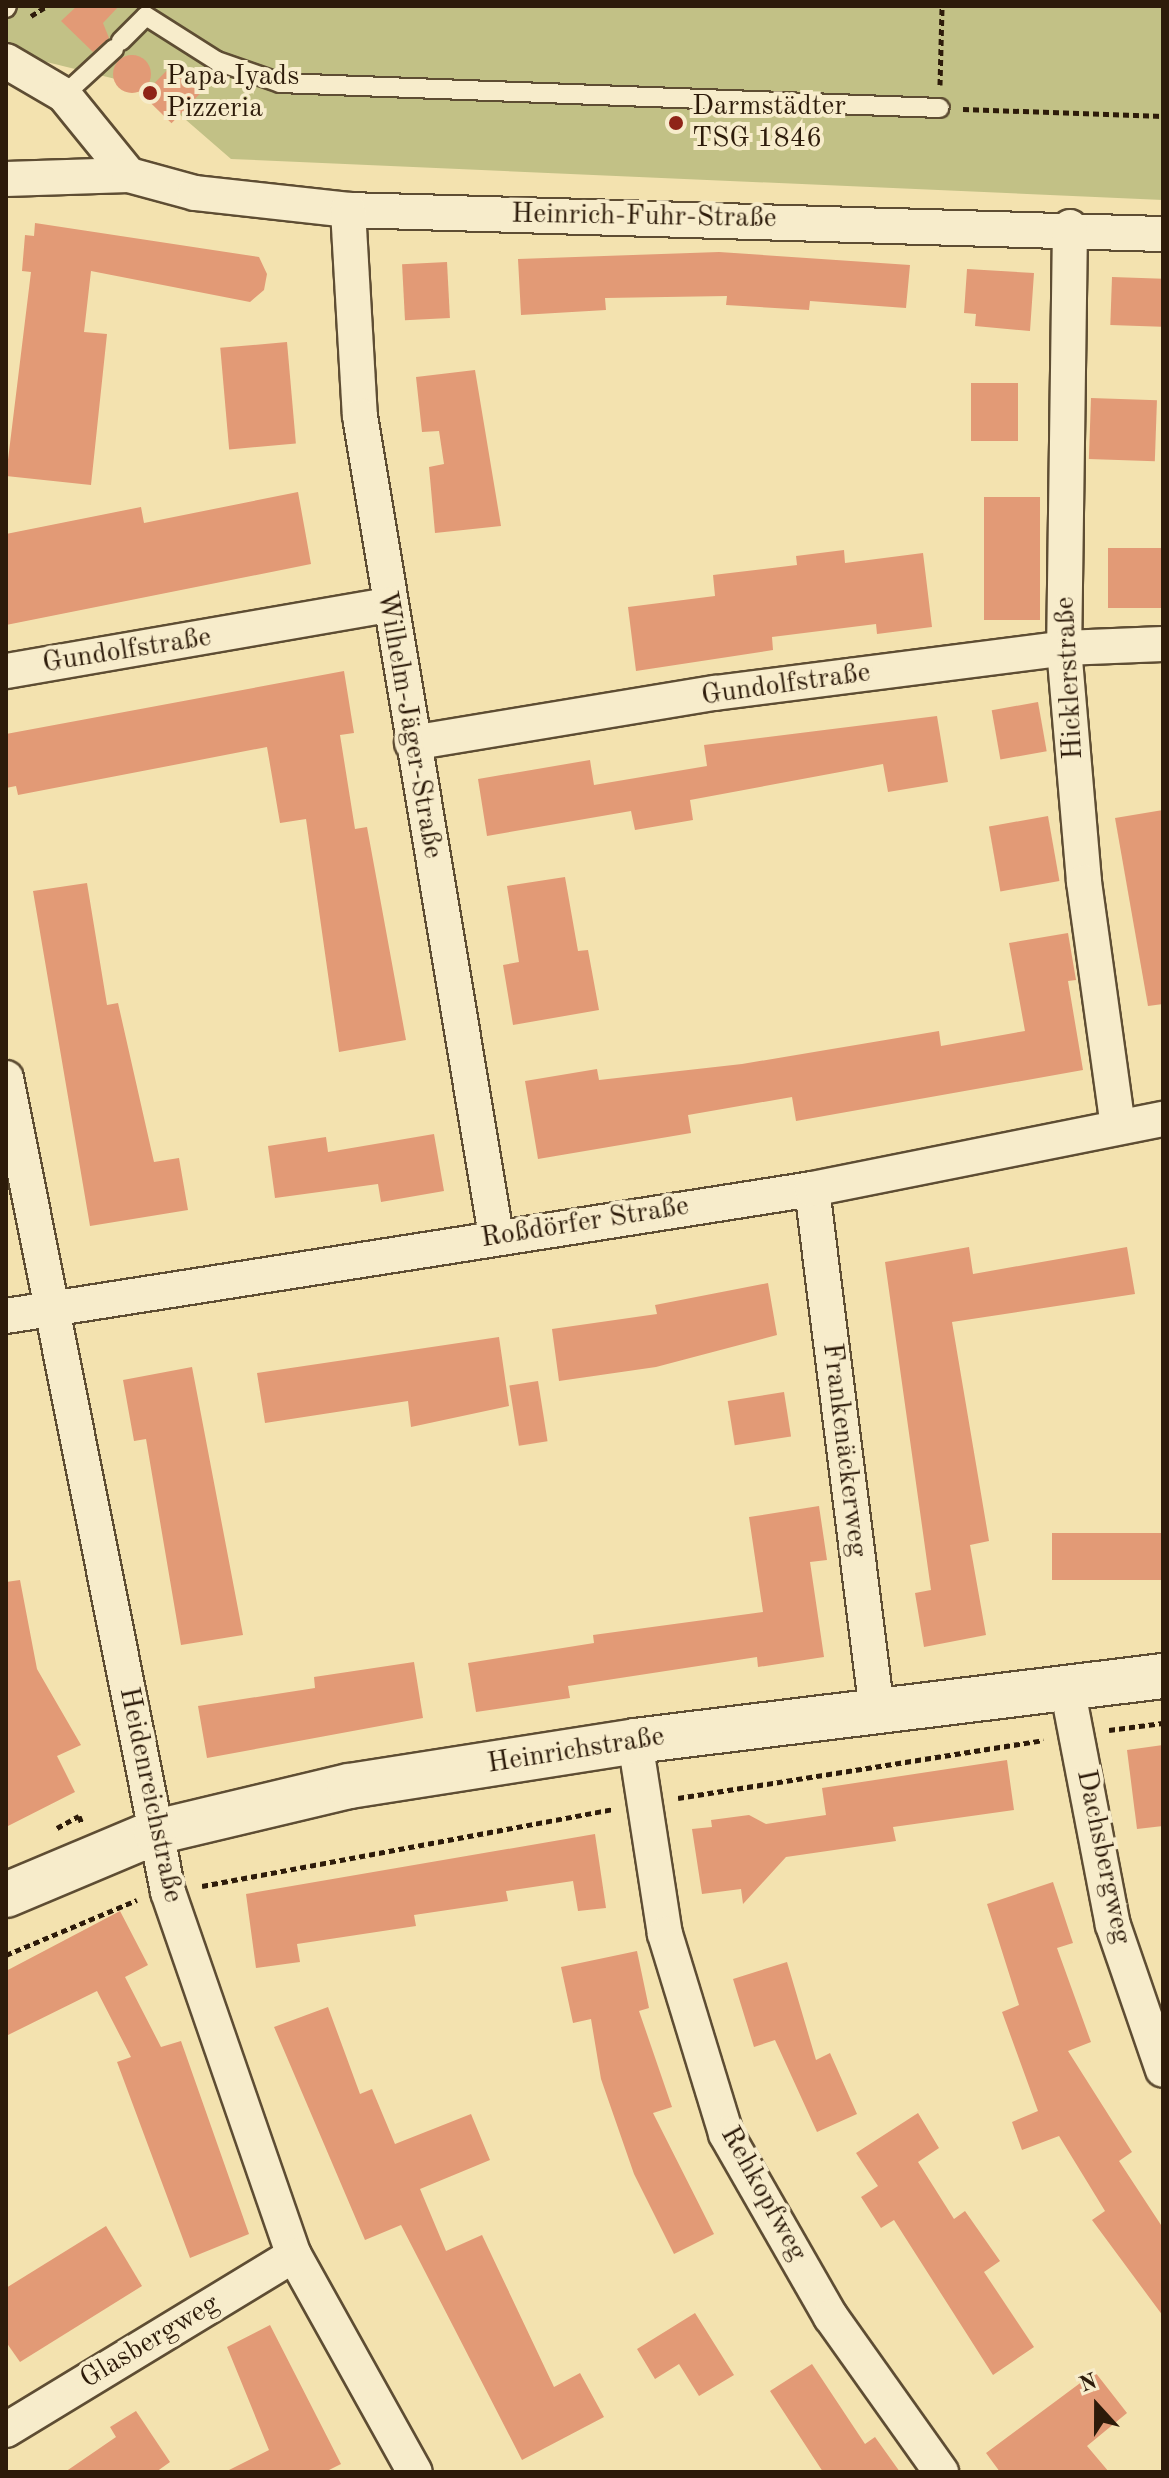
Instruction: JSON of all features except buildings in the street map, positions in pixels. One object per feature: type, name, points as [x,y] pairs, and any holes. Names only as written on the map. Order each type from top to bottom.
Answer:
[{"type":"main road","name":"Heinrichstraße","points":[[6,1895],[156,1832],[349,1786],[635,1741],[1163,1676]]},
{"type":"street","points":[[6,61],[64,95],[129,175]]},
{"type":"street","name":"Heinrich-Fuhr-Straße","points":[[6,179],[129,175],[195,193],[348,210],[1070,227],[1163,234]]},
{"type":"street","name":"Wilhelm-Jäger-Straße","points":[[348,210],[360,416],[388,605],[496,1236]]},
{"type":"street","name":"Hicklerstraße","points":[[1070,227],[1064,648],[1084,882],[1118,1126]]},
{"type":"street","name":"Gundolfstraße","points":[[6,671],[388,605]]},
{"type":"street","name":"Gundolfstraße","points":[[412,743],[1064,648],[1163,644]]},
{"type":"street","name":"Heidenreichstraße","points":[[6,1078],[168,1892],[294,2255],[415,2472]]},
{"type":"street","name":"Roßdörfer Straße","points":[[6,1316],[51,1306],[812,1189],[1163,1119]]},
{"type":"street","name":"Frankenäckerweg","points":[[812,1189],[877,1712]]},
{"type":"street","name":"Dachsbergweg","points":[[1067,1687],[1079,1735],[1113,1925],[1163,2070]]},
{"type":"street","name":"Rehkopfweg","points":[[635,1741],[665,1934],[726,2134],[831,2317],[941,2472]]},
{"type":"street","name":"Glasbergweg","points":[[6,2430],[294,2255]]},
{"type":"lane","points":[[64,95],[118,45],[147,11],[217,61],[280,83],[940,108]]},
{"type":"path","points":[[942,6],[940,108],[1163,116]]},
{"type":"path","points":[[6,1955],[110,1907],[168,1892],[645,1803],[1163,1723]]},
{"type":"shaded area","name":"Darmstädter TSG 1846","points":[[6,6],[1163,6],[1163,200],[231,159],[148,87],[6,52]]},
{"type":"place","name":"Papa Iyads Pizzeria","points":[[150,93]]},
{"type":"place","name":"Darmstädter TSG 1846","points":[[676,123]]}]
